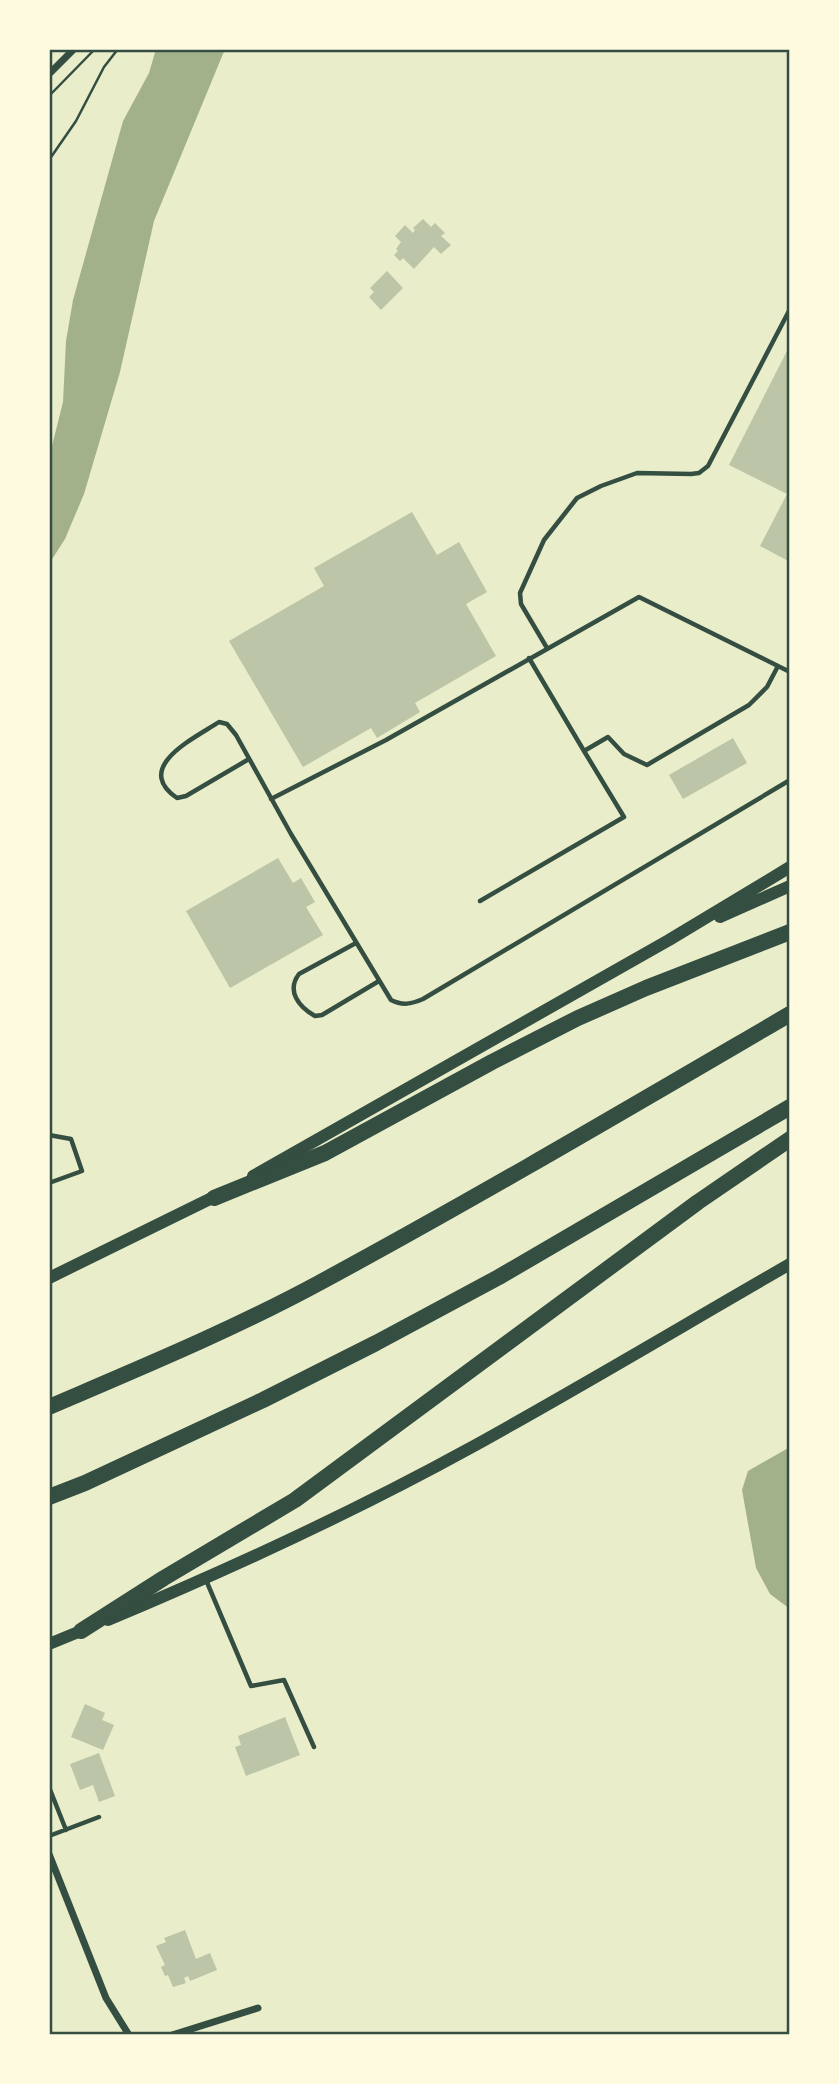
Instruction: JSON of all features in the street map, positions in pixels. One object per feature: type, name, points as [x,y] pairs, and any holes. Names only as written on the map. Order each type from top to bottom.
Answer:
[{"type":"highway","points":[[214,1198],[325,1153],[578,1018],[646,988],[790,932]]},
{"type":"highway","points":[[49,1408],[166,1357],[317,1284],[553,1152],[790,1014]]},
{"type":"highway","points":[[49,1497],[85,1483],[263,1400],[388,1336],[499,1277],[790,1107]]},
{"type":"highway","points":[[81,1631],[295,1500],[698,1202],[790,1139]]},
{"type":"main road","points":[[49,1278],[214,1198],[670,940],[790,867]]},
{"type":"main road","points":[[670,940],[790,886]]},
{"type":"main road","points":[[49,1644],[206,1579],[337,1517],[473,1447],[790,1264]]},
{"type":"street","points":[[49,74],[74,49]]},
{"type":"street","points":[[49,1854],[106,1998],[129,2035]]},
{"type":"street","points":[[172,2035],[258,2008]]},
{"type":"lane","points":[[547,648],[521,604],[520,593],[544,540],[577,498],[601,486],[637,473],[691,474],[699,473],[708,466],[790,309]]},
{"type":"lane","points":[[271,799],[386,740],[639,597],[790,672]]},
{"type":"lane","points":[[480,901],[624,817],[529,658]]},
{"type":"lane","points":[[584,751],[608,737],[624,754],[647,765],[749,705],[767,687],[778,666]]},
{"type":"lane","points":[[249,759],[186,796],[177,798],[162,783],[160,777],[173,752],[219,722],[227,724],[236,735],[379,981],[391,1000],[400,1004],[410,1004],[423,999],[790,780]]},
{"type":"lane","points":[[356,943],[299,974],[295,980],[294,992],[298,1003],[315,1016],[323,1015],[379,981]]},
{"type":"lane","points":[[49,1135],[71,1139],[82,1171],[49,1183]]},
{"type":"lane","points":[[206,1579],[251,1686],[284,1680],[314,1747]]},
{"type":"lane","points":[[49,1787],[66,1830]]},
{"type":"lane","points":[[49,1836],[99,1817]]},
{"type":"path","points":[[49,96],[95,49]]},
{"type":"path","points":[[49,160],[76,121],[104,67],[118,49]]},
{"type":"shaded area","points":[[156,49],[225,49],[154,221],[120,372],[84,494],[65,539],[49,564],[49,458],[63,402],[66,341],[73,300],[123,121],[149,73]]},
{"type":"shaded area","points":[[790,1447],[790,1609],[770,1594],[756,1568],[742,1490],[748,1471]]},
{"type":"building","points":[[423,219],[431,227],[435,223],[445,233],[441,236],[451,245],[441,254],[434,247],[414,269],[403,258],[400,261],[394,255],[401,242],[395,236],[405,225],[413,233],[413,228]]},
{"type":"building","points":[[387,271],[403,288],[381,310],[369,297],[374,292],[370,288]]},
{"type":"building","points":[[790,345],[790,562],[760,546],[787,494],[729,465]]},
{"type":"building","points":[[412,512],[437,555],[459,542],[487,592],[466,604],[496,656],[415,703],[420,712],[377,738],[371,728],[303,767],[229,641],[324,586],[314,568]]},
{"type":"building","points":[[733,738],[747,763],[683,799],[669,775]]},
{"type":"building","points":[[278,858],[293,883],[301,878],[315,902],[306,907],[323,935],[230,988],[186,911]]},
{"type":"building","points":[[85,1704],[105,1713],[102,1720],[114,1725],[103,1750],[71,1737]]},
{"type":"building","points":[[285,1717],[300,1755],[246,1776],[235,1747],[241,1745],[238,1736]]},
{"type":"building","points":[[99,1753],[115,1796],[99,1802],[93,1785],[80,1790],[70,1764]]},
{"type":"building","points":[[185,1930],[196,1959],[210,1953],[217,1970],[190,1981],[188,1976],[184,1978],[186,1983],[173,1987],[161,1967],[165,1965],[156,1946],[166,1942],[164,1938]]}]
